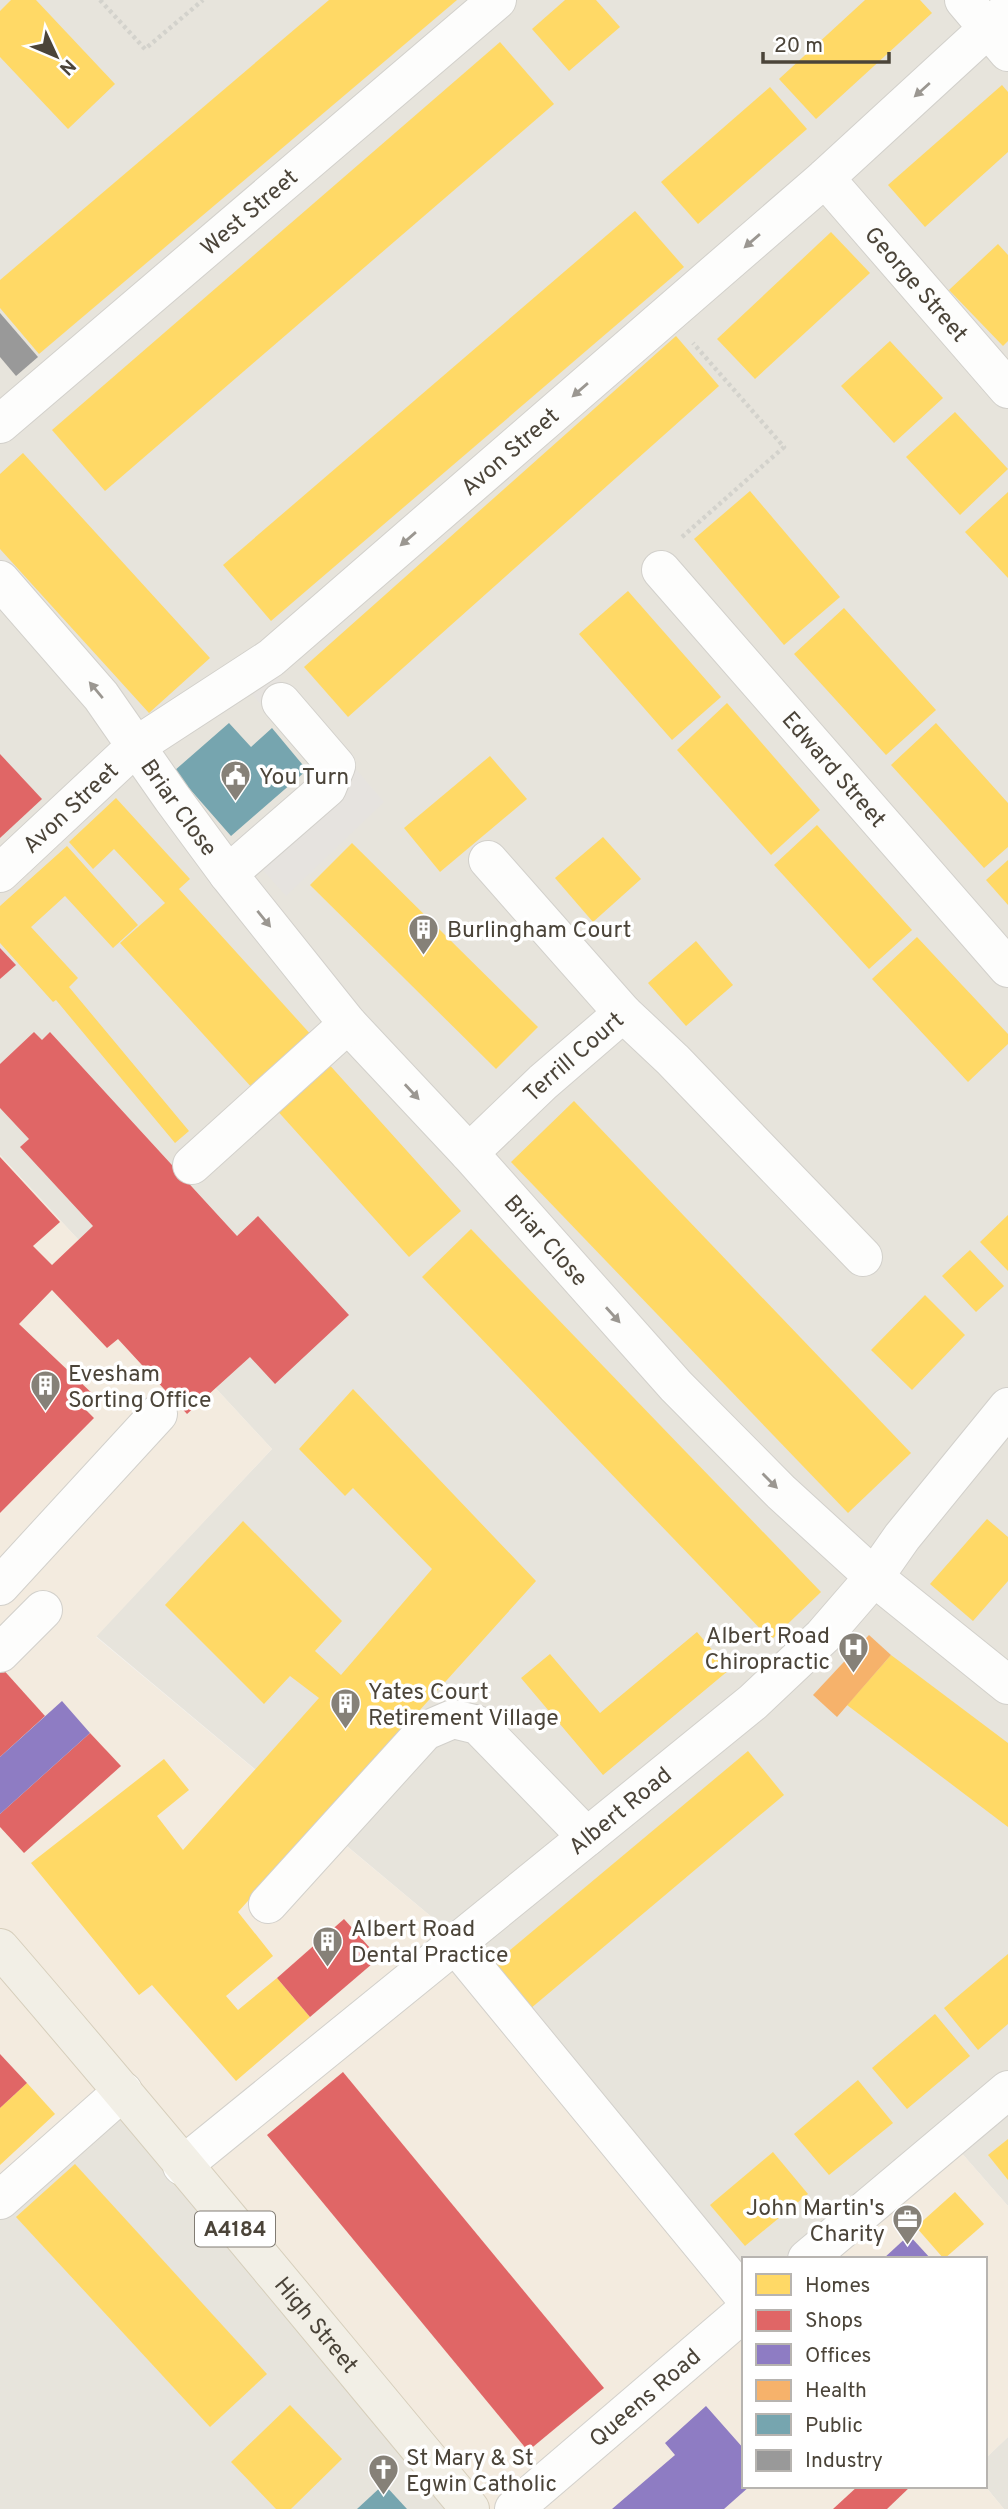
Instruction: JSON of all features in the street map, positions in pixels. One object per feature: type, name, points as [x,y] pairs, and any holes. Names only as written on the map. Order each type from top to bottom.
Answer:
[{"type":"main road","name":"High Street","points":[[0,1948],[123,2091],[182,2166],[470,2509]]},
{"type":"street","name":"West Street","points":[[0,424],[497,0]]},
{"type":"street","points":[[964,0],[1001,30]]},
{"type":"street","name":"Avon Street","points":[[0,873],[136,746],[271,657],[825,178],[1001,30]]},
{"type":"street","name":"George Street","points":[[825,178],[1008,389]]},
{"type":"street","name":"Edward Street","points":[[661,570],[1008,968]]},
{"type":"street","name":"Briar Close","points":[[0,580],[101,696],[228,874],[348,1024],[469,1153],[676,1385],[781,1492],[874,1577],[1008,1685]]},
{"type":"street","points":[[228,874],[327,788],[336,766],[281,702]]},
{"type":"street","name":"Terrill Court","points":[[469,1153],[543,1082],[623,1013],[488,860]]},
{"type":"street","points":[[623,1013],[673,1060],[863,1257]]},
{"type":"street","points":[[192,1166],[348,1024]]},
{"type":"street","name":"Albert Road","points":[[182,2166],[753,1702],[823,1636],[874,1577],[902,1537],[1008,1407]]},
{"type":"street","points":[[0,1586],[158,1414]]},
{"type":"street","points":[[0,1653],[43,1610]]},
{"type":"street","points":[[268,1904],[425,1731],[453,1719],[478,1726],[587,1837]]},
{"type":"street","points":[[455,1944],[742,2294]]},
{"type":"street","points":[[809,2257],[1008,2090]]},
{"type":"street","points":[[0,2200],[123,2091]]},
{"type":"street","name":"Queens Road","points":[[514,2509],[742,2314]]},
{"type":"path","points":[[100,0],[145,50],[203,0]]},
{"type":"path","points":[[661,570],[672,545],[784,447],[668,313]]},
{"type":"shaded area","points":[[0,0],[1008,0],[1008,2206],[952,2142],[816,2257],[742,2257],[742,2276],[464,1944],[96,1636],[272,1449],[0,1155]]},
{"type":"shaded area","points":[[273,672],[384,802],[286,896],[236,840],[318,770],[250,692]]},
{"type":"shaded area","points":[[0,1155],[272,1449],[96,1637],[464,1944],[742,2276],[742,2488],[987,2488],[1004,2509],[458,2509],[115,2093],[0,2189]]},
{"type":"shaded area","points":[[113,2090],[458,2509],[0,2509],[0,2187]]},
{"type":"shaded area","points":[[952,2142],[1008,2206],[1008,2437],[987,2457],[987,2257],[816,2257]]},
{"type":"shaded area","points":[[1008,2437],[1008,2509],[1004,2509],[987,2488],[987,2457]]},
{"type":"building: Homes","points":[[11,0],[36,0],[115,84],[68,129],[0,57],[0,11]]},
{"type":"building: Homes","points":[[329,0],[457,0],[39,354],[0,308],[0,280]]},
{"type":"building: Homes","points":[[565,0],[596,0],[620,27],[569,71],[532,29]]},
{"type":"building: Homes","points":[[865,0],[920,0],[932,13],[816,119],[779,79]]},
{"type":"building: Homes","points":[[500,42],[554,104],[105,491],[52,430]]},
{"type":"building: Homes","points":[[1002,85],[1008,92],[1008,152],[925,227],[888,185]]},
{"type":"building: Homes","points":[[770,87],[807,129],[698,224],[661,182]]},
{"type":"building: Homes","points":[[635,211],[684,267],[271,621],[223,565]]},
{"type":"building: Homes","points":[[831,232],[870,273],[755,379],[717,339]]},
{"type":"building: Homes","points":[[998,244],[1008,255],[1008,341],[1003,346],[949,290]]},
{"type":"building: Homes","points":[[676,336],[719,386],[348,717],[304,667]]},
{"type":"building: Homes","points":[[890,341],[943,398],[894,443],[841,386]]},
{"type":"building: Homes","points":[[955,412],[1008,469],[960,515],[906,457]]},
{"type":"building: Homes","points":[[23,453],[210,658],[149,713],[0,549],[0,474]]},
{"type":"building: Homes","points":[[750,491],[840,597],[784,645],[694,539]]},
{"type":"building: Homes","points":[[1008,492],[1008,578],[965,532]]},
{"type":"building: Homes","points":[[628,591],[721,697],[672,740],[579,634]]},
{"type":"building: Homes","points":[[844,608],[936,710],[886,755],[794,654]]},
{"type":"building: Homes","points":[[727,703],[820,810],[771,855],[677,750]]},
{"type":"building: Homes","points":[[936,723],[1008,803],[1008,847],[984,868],[891,765]]},
{"type":"building: Homes","points":[[490,756],[527,799],[440,872],[404,828]]},
{"type":"building: Homes","points":[[116,798],[190,879],[179,889],[313,1037],[254,1090],[120,943],[165,903],[114,849],[93,869],[69,842]]},
{"type":"building: Homes","points":[[817,825],[912,930],[869,969],[774,865]]},
{"type":"building: Homes","points":[[603,837],[641,879],[593,922],[555,878]]},
{"type":"building: Homes","name":"Burlingham Court","points":[[352,843],[538,1027],[496,1069],[310,885]]},
{"type":"building: Homes","points":[[67,846],[138,925],[113,948],[65,896],[31,927],[78,978],[69,987],[189,1131],[175,1143],[56,1000],[53,1002],[0,943],[0,906]]},
{"type":"building: Homes","points":[[1008,860],[1008,905],[986,880]]},
{"type":"building: Homes","points":[[917,937],[1008,1034],[1008,1044],[968,1082],[872,979]]},
{"type":"building: Homes","points":[[696,941],[733,985],[686,1026],[648,983]]},
{"type":"building: Homes","points":[[326,1061],[461,1211],[409,1257],[274,1107]]},
{"type":"building: Homes","points":[[574,1101],[911,1453],[848,1513],[511,1162]]},
{"type":"building: Homes","points":[[1008,1215],[1008,1271],[980,1242]]},
{"type":"building: Homes","points":[[471,1229],[821,1592],[771,1640],[422,1277]]},
{"type":"building: Homes","points":[[970,1250],[1004,1286],[976,1312],[942,1276]]},
{"type":"building: Homes","points":[[925,1295],[965,1335],[912,1390],[871,1350]]},
{"type":"building: Homes","name":"Yates Court Retirement Village","points":[[353,1389],[536,1581],[238,1912],[273,1956],[226,1996],[238,2010],[277,1978],[310,2017],[236,2081],[152,1985],[139,1995],[31,1863],[164,1759],[189,1790],[157,1816],[183,1850],[319,1698],[290,1676],[264,1704],[165,1605],[243,1521],[342,1621],[315,1651],[341,1675],[432,1569],[353,1488],[345,1496],[299,1449]]},
{"type":"building: Homes","points":[[987,1519],[1008,1537],[1008,1581],[973,1621],[930,1584]]},
{"type":"building: Homes","points":[[697,1632],[729,1670],[603,1775],[521,1678],[550,1654],[600,1713]]},
{"type":"building: Homes","points":[[891,1655],[1008,1743],[1008,1827],[847,1705]]},
{"type":"building: Homes","points":[[748,1751],[784,1795],[530,2009],[492,1965]]},
{"type":"building: Homes","points":[[1008,1954],[1008,2024],[978,2050],[944,2008]]},
{"type":"building: Homes","points":[[935,2014],[970,2056],[907,2109],[872,2068]]},
{"type":"building: Homes","points":[[858,2080],[893,2123],[829,2175],[794,2134]]},
{"type":"building: Homes","points":[[27,2083],[55,2114],[0,2165],[0,2108]]},
{"type":"building: Homes","points":[[1008,2139],[1008,2180],[988,2155]]},
{"type":"building: Homes","points":[[773,2152],[808,2194],[745,2246],[710,2205]]},
{"type":"building: Homes","points":[[75,2164],[267,2374],[210,2427],[16,2217]]},
{"type":"building: Homes","points":[[955,2192],[984,2224],[946,2257],[942,2257],[916,2227]]},
{"type":"building: Homes","points":[[290,2405],[342,2459],[291,2509],[276,2509],[231,2462]]},
{"type":"building: Shops","points":[[0,754],[42,799],[0,838]]},
{"type":"building: Shops","points":[[0,948],[16,965],[0,979]]},
{"type":"building: Shops","points":[[34,1032],[42,1040],[50,1032],[237,1236],[258,1216],[349,1315],[275,1384],[250,1357],[187,1414],[118,1339],[107,1348],[52,1290],[19,1324],[96,1397],[85,1409],[94,1418],[0,1513],[0,1157],[60,1222],[33,1246],[52,1265],[93,1226],[20,1147],[29,1139],[0,1108],[0,1064]]},
{"type":"building: Shops","points":[[0,1666],[45,1716],[0,1757]]},
{"type":"building: Shops","points":[[90,1733],[121,1766],[24,1853],[0,1827],[0,1814]]},
{"type":"building: Shops","name":"Albert Road Dental Practice","points":[[344,1919],[379,1958],[310,2017],[277,1978]]},
{"type":"building: Shops","points":[[0,2054],[27,2083],[0,2108]]},
{"type":"building: Shops","points":[[343,2072],[604,2388],[528,2451],[267,2135]]},
{"type":"building: Shops","points":[[856,2488],[909,2488],[887,2509],[833,2509]]},
{"type":"building: Offices","points":[[62,1701],[90,1733],[0,1814],[0,1757]]},
{"type":"building: Offices","name":"John Martin's Charity","points":[[909,2235],[929,2257],[885,2257]]},
{"type":"building: Offices","points":[[706,2406],[742,2447],[742,2488],[748,2488],[724,2509],[612,2509],[675,2455],[665,2443]]},
{"type":"building: Health","name":"Albert Road Chiropractic","points":[[869,1635],[891,1655],[837,1717],[813,1695]]},
{"type":"building: Public","name":"You Turn","points":[[229,723],[251,747],[272,728],[307,770],[231,836],[174,771]]},
{"type":"building: Public","name":"St Mary & St Egwin Catholic","points":[[384,2484],[407,2509],[357,2509]]},
{"type":"building: Industry","points":[[0,313],[38,357],[16,376],[0,357]]},
{"type":"place","name":"You Turn","points":[[236,803]]},
{"type":"place","name":"Burlingham Court","points":[[424,956]]},
{"type":"place","name":"Evesham Sorting Office","points":[[45,1413]]},
{"type":"place","name":"Albert Road Chiropractic","points":[[853,1675]]},
{"type":"place","name":"Yates Court Retirement Village","points":[[345,1731]]},
{"type":"place","name":"Albert Road Dental Practice","points":[[328,1968]]},
{"type":"place","name":"John Martin's Charity","points":[[908,2247]]},
{"type":"place","name":"St Mary & St Egwin Catholic","points":[[383,2497]]}]
